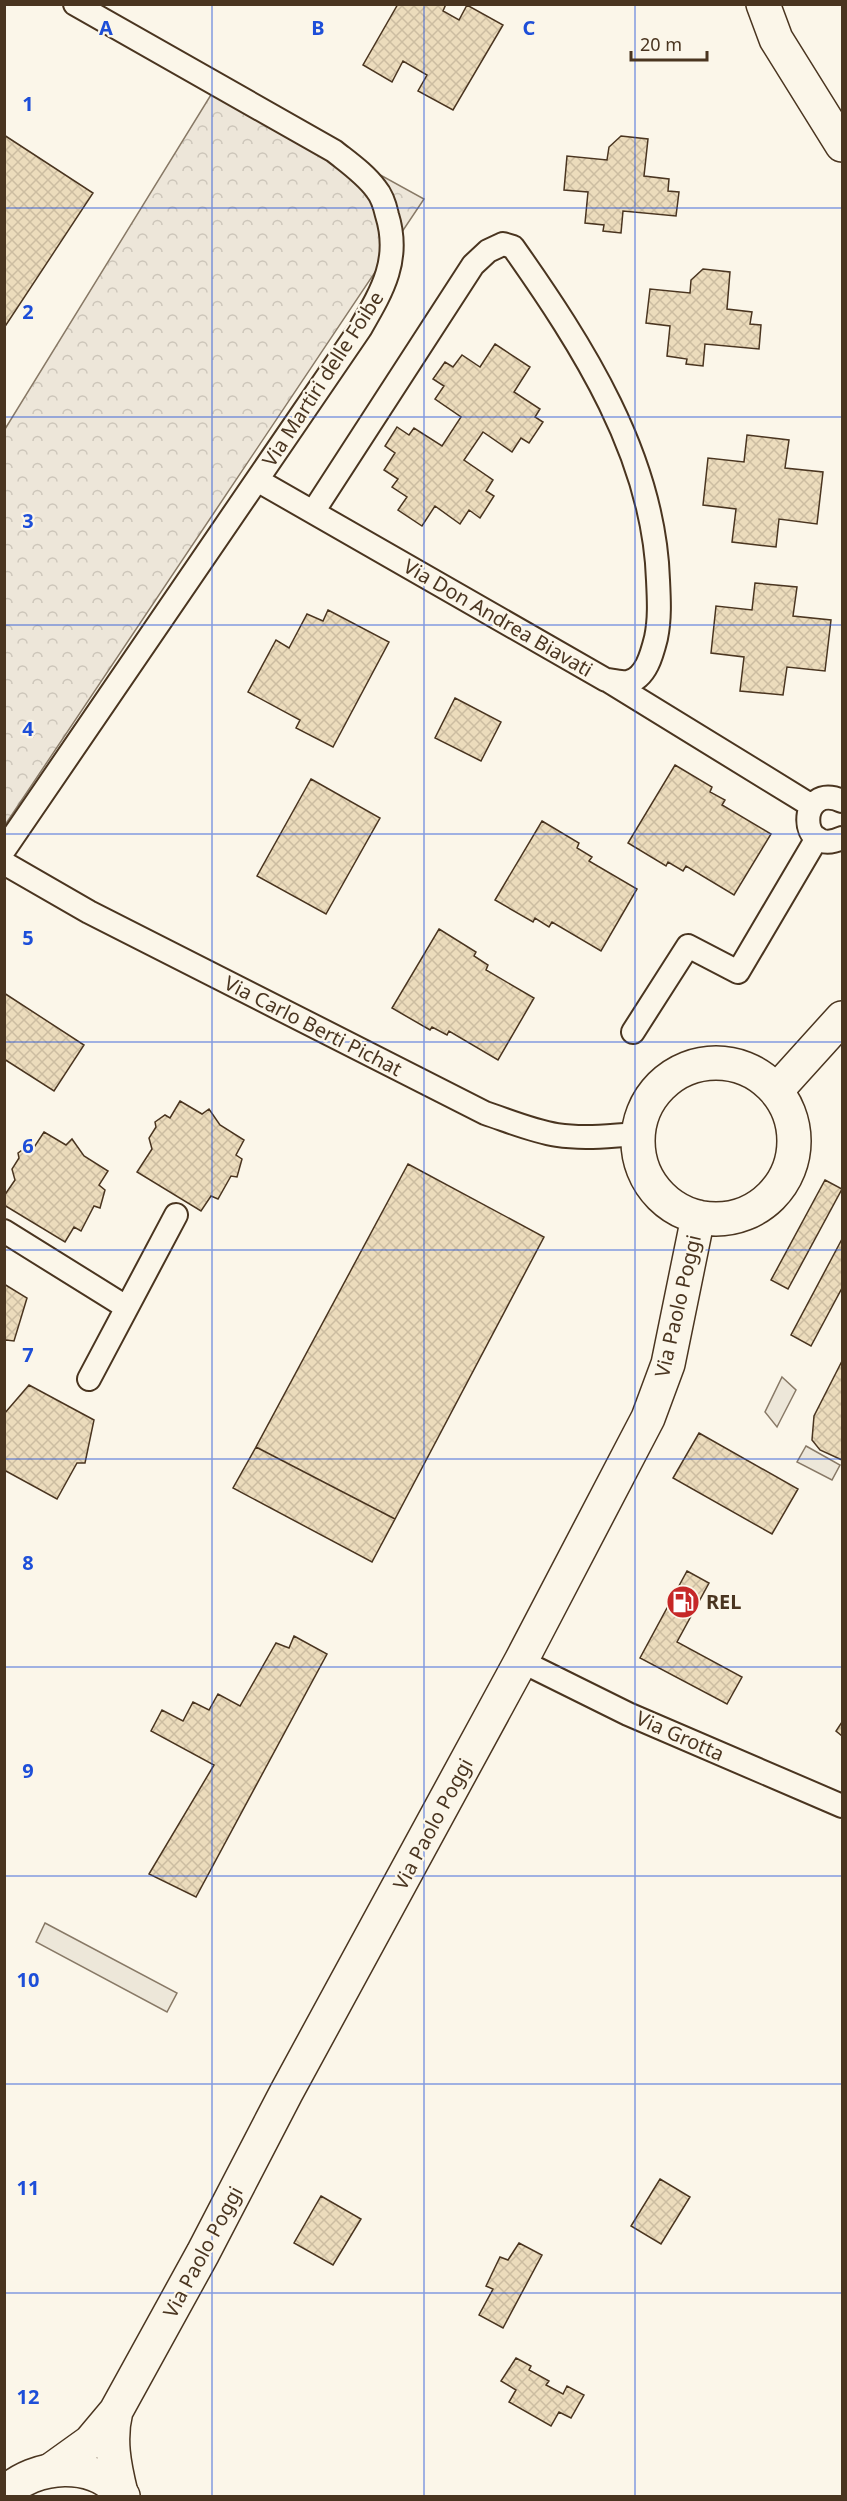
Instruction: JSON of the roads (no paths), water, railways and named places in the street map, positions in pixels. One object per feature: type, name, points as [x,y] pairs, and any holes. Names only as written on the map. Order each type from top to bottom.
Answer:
[{"type":"main road","points":[[763,4],[776,39],[843,145]]},
{"type":"main road","points":[[776,1091],[843,1018]]},
{"type":"main road","points":[[705,1063],[731,1064],[756,1074],[776,1091],[792,1122],[794,1140],[792,1158],[786,1174],[777,1189],[765,1202],[750,1211],[716,1219],[698,1217],[681,1211],[665,1201],[652,1187],[643,1171],[638,1153],[637,1134],[644,1108],[659,1087],[680,1071],[705,1063]]},
{"type":"main road","name":"Via Paolo Poggi","points":[[122,2495],[112,2443],[112,2427],[117,2411],[286,2093],[336,2005],[521,1661],[648,1418],[668,1364],[698,1217]]},
{"type":"main road","name":"Via Paolo Poggi","points":[[51,2470],[90,2442],[117,2411]]},
{"type":"main road","points":[[6,2490],[27,2477],[51,2470],[69,2469],[88,2473],[106,2482],[122,2495]]},
{"type":"street","name":"Via Martiri delle Foibe","points":[[4,850],[360,329],[382,291],[393,255],[392,231],[378,190],[334,151],[75,4]]},
{"type":"street","name":"Via Don Andrea Biavati","points":[[257,480],[312,512],[606,680],[628,682],[642,675],[653,651],[660,622],[657,552],[642,483],[615,414],[581,349],[513,247],[503,244],[488,251],[473,265],[312,512]]},
{"type":"street","points":[[606,680],[812,806]]},
{"type":"street","points":[[843,801],[828,797],[821,799],[812,806],[807,823],[810,831],[817,838],[828,842],[843,838]]},
{"type":"street","points":[[633,1032],[688,946],[738,972],[817,838]]},
{"type":"street","name":"Via Carlo Berti Pichat","points":[[4,863],[89,912],[485,1113],[558,1136],[591,1137],[637,1134]]},
{"type":"street","points":[[89,1379],[176,1215]]},
{"type":"street","points":[[4,1231],[126,1307]]},
{"type":"street","name":"Via Grotta","points":[[521,1661],[628,1714],[843,1806]]},
{"type":"place","name":"REL","points":[[683,1602]]}]
